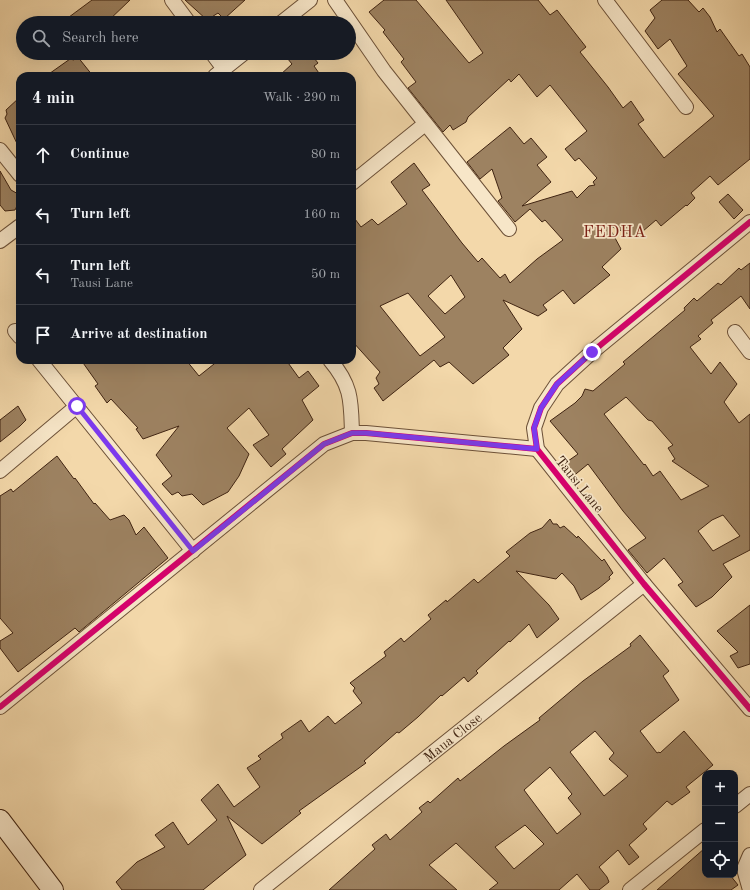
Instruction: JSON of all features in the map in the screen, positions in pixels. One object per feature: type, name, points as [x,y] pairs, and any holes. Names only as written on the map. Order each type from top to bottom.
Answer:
[{"type":"street","points":[[172,0],[184,16]]},
{"type":"street","points":[[290,16],[310,0]]},
{"type":"street","points":[[335,0],[346,16]]},
{"type":"street","points":[[605,0],[686,107]]},
{"type":"street","points":[[356,30],[384,71],[509,229]]},
{"type":"street","points":[[214,60],[219,72]]},
{"type":"street","points":[[220,72],[235,60]]},
{"type":"street","points":[[356,180],[425,124]]},
{"type":"street","points":[[0,150],[16,170]]},
{"type":"street","name":"Tausi Lane","points":[[750,222],[592,352],[557,384],[541,408],[534,428],[537,449],[644,584],[750,709]]},
{"type":"street","points":[[0,241],[16,229]]},
{"type":"street","points":[[735,332],[750,352]]},
{"type":"street","points":[[42,364],[193,551]]},
{"type":"street","points":[[334,364],[338,369],[347,387],[352,404],[352,433]]},
{"type":"street","points":[[0,471],[77,406]]},
{"type":"street","points":[[0,707],[324,444],[352,433],[366,433],[537,449]]},
{"type":"street","name":"Maua Close","points":[[261,890],[644,584]]},
{"type":"street","points":[[738,804],[750,794]]},
{"type":"street","points":[[0,820],[53,890]]},
{"type":"street","points":[[630,890],[702,832]]},
{"type":"street","points":[[750,855],[744,868],[750,890]]},
{"type":"building","points":[[92,0],[130,0],[113,16],[70,16]]},
{"type":"building","points":[[185,0],[245,0],[227,16],[221,16],[218,13],[213,16],[203,16]]},
{"type":"building","points":[[384,0],[416,0],[469,63],[483,53],[446,0],[538,0],[550,15],[557,10],[586,47],[580,52],[623,108],[631,101],[644,120],[638,124],[664,158],[714,116],[678,74],[687,66],[670,39],[658,49],[645,31],[655,18],[650,10],[662,0],[688,0],[699,12],[703,8],[710,17],[717,32],[720,29],[739,56],[742,54],[750,67],[750,159],[718,185],[710,176],[691,193],[695,198],[661,226],[656,220],[636,237],[608,225],[621,249],[602,267],[610,275],[574,304],[563,290],[543,305],[547,310],[538,316],[503,300],[522,329],[503,348],[509,355],[473,384],[449,362],[440,367],[434,360],[383,401],[374,388],[379,384],[376,378],[380,372],[356,345],[356,220],[361,227],[372,219],[378,225],[407,204],[391,182],[414,163],[430,185],[422,190],[462,243],[478,262],[482,258],[500,278],[505,274],[510,283],[537,259],[563,240],[545,220],[542,222],[530,209],[515,222],[498,201],[502,198],[492,169],[480,179],[467,162],[510,127],[524,144],[531,138],[547,157],[537,165],[551,182],[522,206],[572,191],[577,198],[589,186],[595,185],[593,182],[597,178],[579,158],[575,161],[565,149],[587,131],[550,85],[537,97],[519,74],[511,82],[509,79],[468,117],[466,122],[453,130],[450,125],[443,132],[408,88],[416,82],[401,62],[404,59],[383,32],[385,30],[369,12]],"holes":[[[451,275],[465,297],[445,314],[428,296]],[[408,293],[445,337],[420,356],[380,306]]]},
{"type":"building","points":[[69,60],[80,60],[90,72],[52,72]]},
{"type":"building","points":[[289,60],[316,60],[318,63],[314,66],[318,72],[283,72],[292,64]]},
{"type":"building","points":[[16,101],[16,141],[5,118],[7,114],[6,110]]},
{"type":"building","points":[[0,171],[11,190],[16,193],[16,208],[15,210],[5,211],[0,205]]},
{"type":"building","points":[[728,194],[743,210],[734,219],[719,202]]},
{"type":"building","points":[[750,263],[750,309],[741,296],[711,320],[713,323],[698,336],[701,339],[690,347],[711,374],[720,362],[737,384],[724,402],[739,423],[750,414],[750,550],[723,564],[732,577],[712,597],[696,607],[678,585],[683,582],[664,558],[647,573],[628,550],[646,538],[623,511],[588,464],[571,478],[561,466],[578,454],[550,421],[575,403],[582,396],[585,389],[593,391],[625,364],[623,362],[685,310],[684,308],[694,298],[697,301],[718,283],[721,285],[739,268],[741,270]],"holes":[[[626,397],[648,420],[652,421],[673,445],[668,448],[675,459],[672,461],[709,486],[681,500],[660,471],[653,476],[604,414]],[[723,515],[740,536],[713,551],[698,531],[712,520]]]},
{"type":"building","points":[[84,364],[189,364],[199,376],[214,364],[289,364],[299,378],[308,371],[319,386],[302,400],[313,420],[282,449],[286,454],[271,467],[253,445],[269,435],[249,408],[227,428],[249,454],[239,476],[228,492],[203,505],[192,494],[182,496],[178,492],[172,495],[162,484],[172,476],[156,455],[179,426],[143,439],[136,429],[138,428],[111,399],[107,403],[95,386],[98,384]]},
{"type":"building","points":[[18,406],[26,420],[0,442],[0,420]]},
{"type":"building","points":[[57,456],[94,504],[95,503],[110,520],[124,515],[129,520],[136,535],[144,527],[168,558],[79,632],[75,628],[18,672],[0,648],[0,641],[13,633],[0,618],[0,496],[11,489],[13,492]]},
{"type":"building","points":[[550,519],[553,524],[557,524],[560,528],[564,526],[577,538],[578,536],[602,561],[604,559],[613,573],[609,577],[610,579],[581,600],[574,586],[562,573],[556,579],[516,571],[549,605],[559,619],[537,638],[529,624],[476,671],[478,673],[468,682],[464,677],[442,696],[441,695],[418,717],[399,733],[397,732],[364,761],[366,763],[299,811],[301,813],[262,844],[227,816],[246,855],[203,890],[122,890],[116,882],[137,862],[165,847],[155,835],[173,822],[188,845],[217,820],[201,800],[218,784],[234,807],[260,787],[247,768],[261,759],[258,756],[283,738],[281,734],[301,720],[309,732],[328,716],[335,724],[362,703],[353,691],[355,688],[350,683],[386,656],[384,652],[401,638],[404,642],[431,619],[428,615],[446,600],[447,602],[474,579],[478,583],[510,556],[506,552],[530,533],[542,528]]},
{"type":"building","points":[[750,605],[750,664],[738,668],[730,656],[738,652],[717,631]]},
{"type":"building","points":[[640,635],[669,671],[663,676],[679,700],[640,731],[657,753],[660,753],[684,731],[713,765],[707,770],[702,770],[702,774],[686,787],[690,792],[672,805],[667,801],[643,824],[647,829],[629,845],[639,857],[629,865],[618,850],[599,867],[609,882],[599,890],[590,890],[577,874],[559,890],[489,890],[498,883],[456,843],[429,865],[457,890],[329,890],[375,849],[372,845],[386,834],[390,840],[422,812],[419,808],[428,801],[430,803],[458,778],[460,781],[540,720],[539,718],[583,681],[631,646],[630,644]],"holes":[[[595,731],[614,753],[609,759],[628,776],[604,796],[570,752]],[[550,767],[572,794],[568,798],[581,814],[557,834],[524,790]],[[525,825],[544,844],[514,869],[495,847]]]},
{"type":"building","points":[[702,851],[702,878],[732,878],[738,885],[731,890],[657,890]]},
{"type":"cycle path","points":[[750,222],[592,352],[557,384],[541,408],[534,428],[537,449],[644,584],[750,709]]},
{"type":"cycle path","points":[[0,707],[324,444],[352,433],[366,433],[537,449]]},
{"type":"district","name":"FEDHA","points":[[615,231]]},
{"type":"route","points":[[77,406],[193,551],[324,444],[340,436],[352,433],[366,433],[537,449],[534,428],[541,408],[557,384],[592,352]]}]
